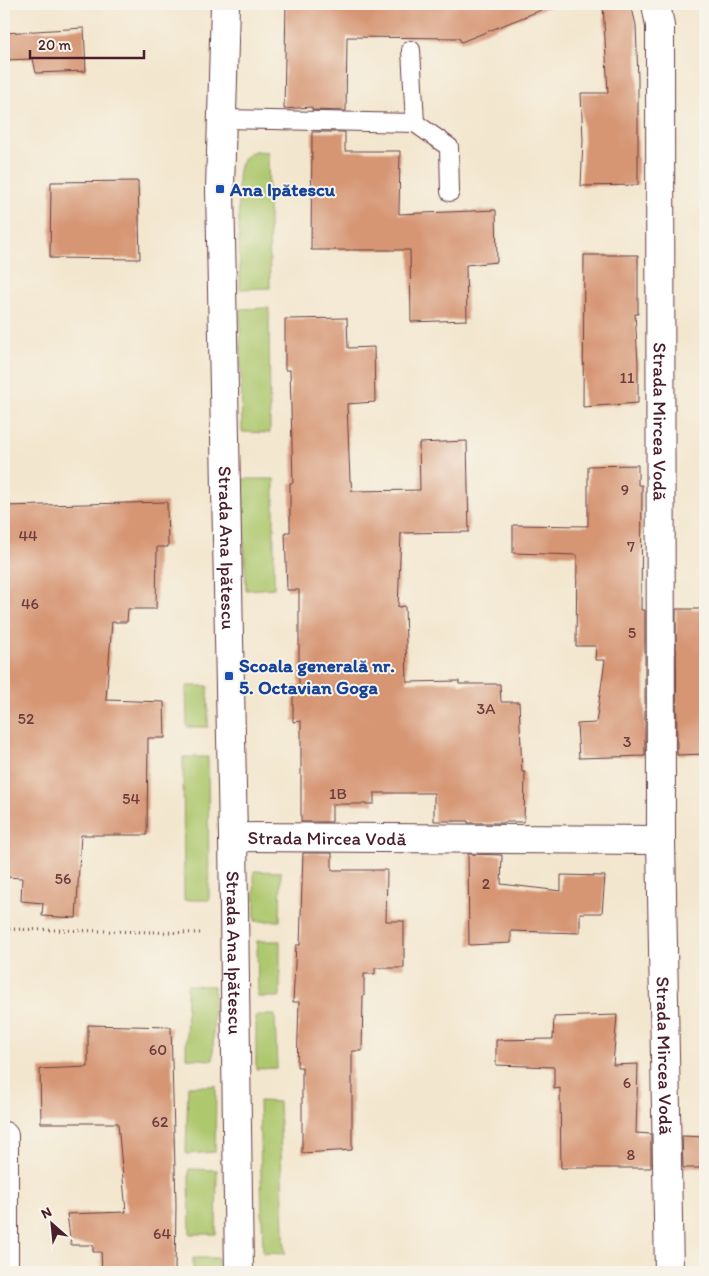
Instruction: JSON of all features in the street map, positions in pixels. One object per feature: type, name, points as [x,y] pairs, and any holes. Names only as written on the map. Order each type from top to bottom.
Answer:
[{"type":"street","name":"Strada Ana Ipătescu","points":[[225,4],[221,208],[239,1272]]},
{"type":"street","name":"Strada Mircea Vodă","points":[[656,4],[660,26],[661,840],[669,1272]]},
{"type":"street","name":"Strada Mircea Vodă","points":[[233,837],[661,840]]},
{"type":"street","points":[[4,1136],[4,1272]]},
{"type":"lane","points":[[411,50],[414,123]]},
{"type":"lane","points":[[222,119],[414,123],[449,147],[450,192]]},
{"type":"path","points":[[4,930],[234,932]]},
{"type":"green space","points":[[255,151],[268,152],[270,288],[240,289],[238,175],[244,159]]},
{"type":"green space","points":[[269,308],[270,433],[242,432],[240,309]]},
{"type":"green space","points":[[242,479],[274,479],[274,588],[246,590]]},
{"type":"green space","points":[[186,686],[208,686],[208,727],[187,727]]},
{"type":"green space","points":[[183,757],[208,757],[209,900],[184,900]]},
{"type":"green space","points":[[254,871],[281,872],[280,921],[255,921]]},
{"type":"green space","points":[[257,941],[280,941],[280,997],[258,997]]},
{"type":"green space","points":[[187,985],[214,986],[213,1060],[186,1058]]},
{"type":"green space","points":[[256,1015],[275,1015],[277,1068],[256,1069]]},
{"type":"green space","points":[[188,1086],[216,1086],[215,1152],[186,1154]]},
{"type":"green space","points":[[259,1101],[279,1102],[285,1254],[263,1253]]},
{"type":"green space","points":[[189,1169],[217,1170],[216,1234],[190,1234]]},
{"type":"green space","points":[[193,1258],[218,1258],[219,1272],[193,1272]]},
{"type":"building","points":[[286,4],[554,5],[461,42],[459,38],[347,37],[346,111],[312,110],[312,107],[284,109]]},
{"type":"building","points":[[603,4],[631,4],[636,25],[638,185],[581,186],[583,140],[581,93],[608,93]]},
{"type":"building","points":[[84,28],[86,71],[36,73],[33,59],[4,60],[4,33]]},
{"type":"building","points":[[312,132],[345,132],[345,151],[400,151],[399,214],[496,210],[497,262],[466,265],[467,320],[411,322],[410,250],[311,250]]},
{"type":"building","points":[[138,181],[140,259],[50,258],[51,182]]},
{"type":"building","points":[[584,255],[638,255],[638,314],[635,314],[638,403],[583,407]]},
{"type":"building","points":[[347,318],[348,348],[374,347],[375,402],[347,404],[352,491],[420,490],[419,443],[467,441],[469,532],[401,533],[398,607],[405,606],[407,682],[459,681],[459,684],[500,684],[501,702],[519,702],[522,772],[525,772],[524,822],[468,823],[468,821],[434,821],[434,793],[374,793],[374,804],[332,804],[332,822],[301,822],[301,721],[293,722],[293,686],[299,686],[299,590],[287,590],[285,532],[290,532],[290,483],[293,483],[290,370],[285,370],[285,319]]},
{"type":"building","points":[[638,465],[638,485],[642,485],[641,610],[645,610],[645,756],[579,758],[577,724],[596,723],[605,660],[595,660],[596,646],[576,646],[577,555],[513,553],[513,525],[588,526],[588,466]]},
{"type":"building","points":[[167,502],[168,547],[157,547],[156,609],[128,609],[127,622],[112,622],[106,700],[164,702],[165,738],[148,738],[147,835],[81,835],[76,918],[42,916],[43,903],[21,901],[22,878],[4,877],[4,506]]},
{"type":"building","points":[[676,609],[705,609],[705,754],[677,755]]},
{"type":"building","points":[[303,853],[332,853],[332,870],[387,870],[386,921],[404,921],[404,968],[375,968],[375,974],[364,974],[362,1051],[352,1051],[352,1150],[302,1153],[302,1067],[297,1067],[299,1002],[293,1002],[296,945],[300,945]]},
{"type":"building","points":[[468,854],[502,855],[501,884],[561,891],[561,875],[605,876],[602,913],[580,913],[580,933],[511,931],[511,943],[469,945]]},
{"type":"building","points":[[617,1015],[613,1065],[638,1064],[636,1133],[651,1134],[651,1168],[561,1168],[560,1088],[554,1089],[554,1067],[496,1065],[496,1040],[553,1039],[554,1017]]},
{"type":"building","points":[[88,1025],[171,1027],[176,1204],[175,1272],[102,1272],[101,1252],[93,1252],[93,1245],[71,1245],[67,1214],[126,1212],[118,1123],[41,1123],[40,1069],[88,1067]]},
{"type":"building","points":[[682,1136],[705,1137],[705,1168],[683,1168]]},
{"type":"place","name":"Ana Ipătescu","points":[[220,189]]},
{"type":"place","name":"Scoala generală nr. 5. Octavian Goga","points":[[229,676]]}]
